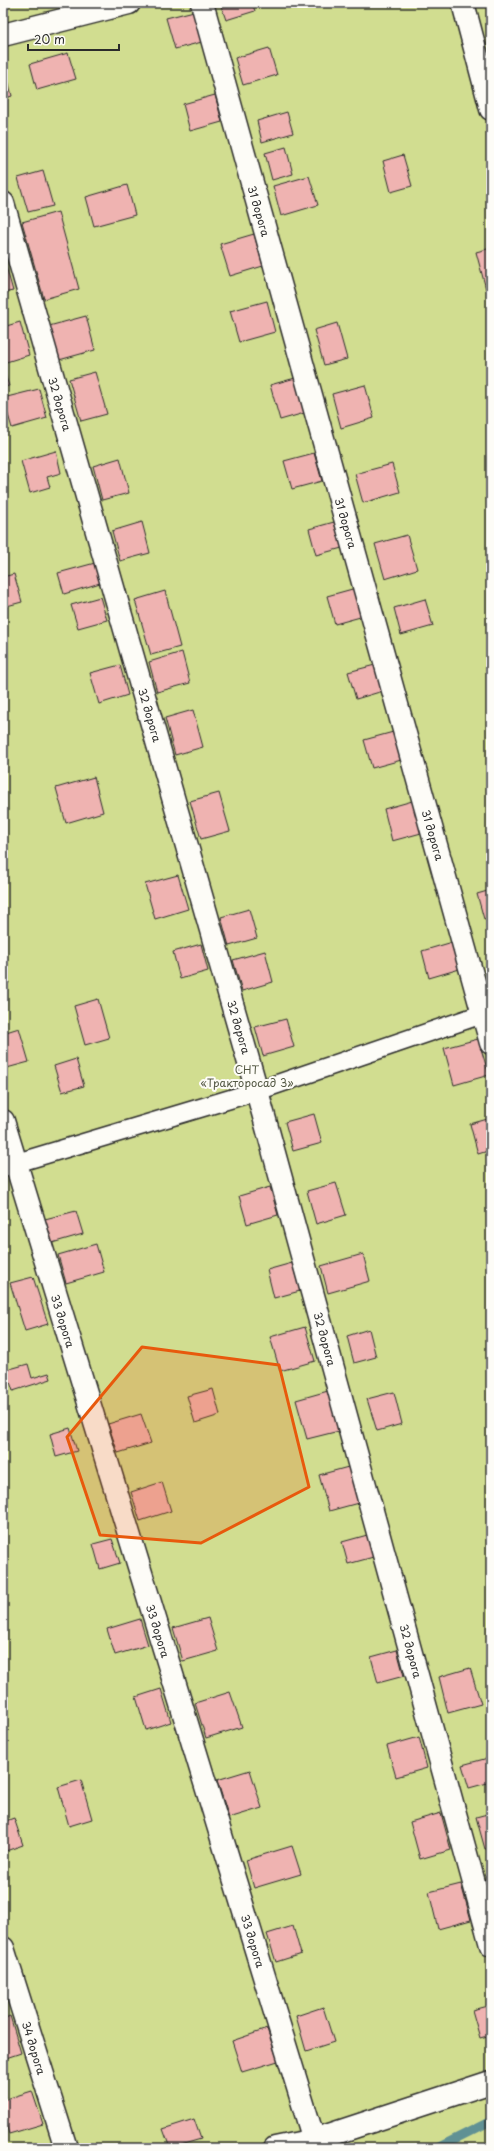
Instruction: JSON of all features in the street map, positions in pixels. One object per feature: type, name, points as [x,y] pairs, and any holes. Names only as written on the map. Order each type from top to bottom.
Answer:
[{"type":"street","points":[[3,35],[129,3]]},
{"type":"street","name":"31 дорога","points":[[202,3],[487,1013],[491,1043]]},
{"type":"street","points":[[463,3],[491,109]]},
{"type":"street","name":"32 дорога","points":[[3,203],[257,1090],[491,1945]]},
{"type":"street","name":"33 дорога","points":[[3,1121],[9,1165],[314,2140]]},
{"type":"street","name":"34 дорога","points":[[3,1948],[66,2148]]},
{"type":"street","points":[[275,2148],[314,2140],[491,2082]]},
{"type":"lane","points":[[9,1165],[257,1090],[487,1013]]},
{"type":"highlighted area","points":[[142,1347],[279,1365],[309,1487],[201,1543],[100,1535],[67,1437]]},
{"type":"green space","name":"СНТ «Тракторосад 3»","points":[[3,3],[491,3],[491,2148],[3,2148]]},
{"type":"building","points":[[220,3],[252,3],[255,11],[226,20]]},
{"type":"building","points":[[194,11],[202,42],[175,49],[166,18]]},
{"type":"building","points":[[269,48],[277,75],[243,85],[235,58]]},
{"type":"building","points":[[68,53],[76,79],[37,90],[30,64]]},
{"type":"building","points":[[7,76],[12,96],[3,99],[3,77]]},
{"type":"building","points":[[215,95],[222,122],[190,131],[183,104]]},
{"type":"building","points":[[287,112],[293,133],[262,142],[257,121]]},
{"type":"building","points":[[286,147],[293,174],[272,180],[265,153]]},
{"type":"building","points":[[403,155],[412,186],[391,192],[383,161]]},
{"type":"building","points":[[43,171],[53,206],[28,212],[18,178]]},
{"type":"building","points":[[309,176],[318,205],[281,216],[273,186]]},
{"type":"building","points":[[127,185],[135,215],[94,226],[86,197]]},
{"type":"building","points":[[58,212],[79,289],[44,299],[22,222]]},
{"type":"building","points":[[254,234],[263,266],[230,276],[220,244]]},
{"type":"building","points":[[491,248],[491,287],[486,289],[476,252]]},
{"type":"building","points":[[3,256],[13,291],[3,293]]},
{"type":"building","points":[[267,301],[275,332],[239,342],[230,311]]},
{"type":"building","points":[[86,316],[95,350],[59,360],[49,326]]},
{"type":"building","points":[[20,322],[29,355],[3,363],[3,327]]},
{"type":"building","points":[[337,323],[347,359],[324,365],[314,330]]},
{"type":"building","points":[[3,368],[9,386],[3,387]]},
{"type":"building","points":[[95,372],[107,414],[81,421],[69,379]]},
{"type":"building","points":[[299,377],[308,412],[280,420],[270,385]]},
{"type":"building","points":[[365,385],[374,418],[341,428],[332,394]]},
{"type":"building","points":[[39,389],[47,418],[12,428],[3,398]]},
{"type":"building","points":[[56,451],[61,473],[47,477],[50,487],[30,493],[21,461]]},
{"type":"building","points":[[314,453],[322,481],[292,489],[284,461]]},
{"type":"building","points":[[120,458],[129,493],[102,500],[93,466]]},
{"type":"building","points":[[392,464],[400,492],[363,503],[355,474]]},
{"type":"building","points":[[142,522],[150,553],[120,561],[112,531]]},
{"type":"building","points":[[334,522],[342,548],[316,555],[309,529]]},
{"type":"building","points":[[407,535],[417,569],[385,579],[375,544]]},
{"type":"building","points":[[95,563],[100,583],[64,594],[58,573]]},
{"type":"building","points":[[14,574],[22,602],[3,607],[3,577]]},
{"type":"building","points":[[356,588],[364,616],[335,624],[327,596]]},
{"type":"building","points":[[165,591],[180,647],[151,655],[135,600]]},
{"type":"building","points":[[100,597],[107,620],[78,628],[71,605]]},
{"type":"building","points":[[425,599],[433,626],[401,635],[394,608]]},
{"type":"building","points":[[182,652],[190,683],[157,692],[149,662]]},
{"type":"building","points":[[120,665],[128,695],[99,704],[90,673]]},
{"type":"building","points":[[375,665],[383,691],[356,699],[348,672]]},
{"type":"building","points":[[193,710],[203,747],[175,755],[165,718]]},
{"type":"building","points":[[397,731],[405,759],[372,768],[364,740]]},
{"type":"building","points":[[94,777],[103,812],[66,823],[56,788]]},
{"type":"building","points":[[219,793],[230,831],[201,839],[190,801]]},
{"type":"building","points":[[416,800],[425,832],[392,841],[384,809]]},
{"type":"building","points":[[178,875],[188,909],[155,919],[145,884]]},
{"type":"building","points":[[491,890],[491,917],[484,919],[477,894]]},
{"type":"building","points":[[249,909],[257,938],[229,946],[221,917]]},
{"type":"building","points":[[456,941],[463,968],[429,978],[422,951]]},
{"type":"building","points":[[201,944],[208,971],[180,979],[173,952]]},
{"type":"building","points":[[265,951],[273,982],[242,991],[233,960]]},
{"type":"building","points":[[3,963],[9,983],[3,985]]},
{"type":"building","points":[[98,999],[109,1038],[85,1045],[74,1006]]},
{"type":"building","points":[[286,1019],[294,1047],[263,1056],[255,1027]]},
{"type":"building","points":[[19,1028],[29,1062],[3,1069],[3,1033]]},
{"type":"building","points":[[478,1039],[489,1075],[454,1085],[444,1048]]},
{"type":"building","points":[[76,1059],[84,1086],[62,1092],[54,1066]]},
{"type":"building","points":[[314,1114],[322,1143],[293,1151],[285,1122]]},
{"type":"building","points":[[491,1118],[491,1150],[478,1154],[470,1124]]},
{"type":"building","points":[[336,1183],[346,1215],[316,1224],[307,1191]]},
{"type":"building","points":[[270,1187],[278,1215],[247,1224],[239,1196]]},
{"type":"building","points":[[76,1211],[83,1234],[52,1243],[45,1219]]},
{"type":"building","points":[[96,1244],[104,1272],[66,1283],[58,1255]]},
{"type":"building","points":[[363,1254],[370,1281],[328,1293],[321,1266]]},
{"type":"building","points":[[292,1263],[300,1291],[274,1298],[267,1270]]},
{"type":"building","points":[[33,1277],[48,1324],[25,1331],[10,1283]]},
{"type":"building","points":[[305,1327],[315,1361],[280,1371],[270,1337]]},
{"type":"building","points":[[369,1329],[376,1357],[354,1363],[347,1336]]},
{"type":"building","points":[[28,1364],[32,1378],[49,1373],[51,1379],[13,1391],[6,1370]]},
{"type":"building","points":[[213,1389],[220,1415],[195,1423],[187,1396]]},
{"type":"building","points":[[328,1391],[339,1431],[307,1439],[296,1400]]},
{"type":"building","points":[[394,1392],[402,1424],[377,1431],[367,1399]]},
{"type":"building","points":[[141,1414],[151,1443],[118,1453],[108,1424]]},
{"type":"building","points":[[70,1428],[77,1451],[56,1457],[50,1434]]},
{"type":"building","points":[[352,1466],[362,1502],[329,1511],[319,1475]]},
{"type":"building","points":[[162,1482],[171,1511],[140,1521],[131,1492]]},
{"type":"building","points":[[371,1534],[377,1556],[348,1564],[342,1542]]},
{"type":"building","points":[[112,1539],[120,1563],[100,1569],[93,1544]]},
{"type":"building","points":[[208,1618],[218,1651],[183,1661],[173,1628]]},
{"type":"building","points":[[140,1619],[148,1645],[115,1655],[107,1629]]},
{"type":"building","points":[[397,1650],[404,1676],[378,1683],[371,1657]]},
{"type":"building","points":[[470,1668],[481,1704],[448,1713],[439,1677]]},
{"type":"building","points":[[161,1689],[171,1722],[146,1730],[136,1697]]},
{"type":"building","points":[[230,1692],[242,1727],[206,1738],[195,1703]]},
{"type":"building","points":[[419,1737],[427,1768],[396,1777],[387,1746]]},
{"type":"building","points":[[488,1758],[491,1768],[491,1782],[469,1788],[462,1765]]},
{"type":"building","points":[[250,1770],[262,1808],[229,1818],[217,1780]]},
{"type":"building","points":[[81,1780],[92,1819],[69,1826],[58,1787]]},
{"type":"building","points":[[441,1813],[451,1850],[420,1859],[410,1822]]},
{"type":"building","points":[[491,1813],[491,1848],[485,1849],[476,1817]]},
{"type":"building","points":[[14,1818],[23,1845],[3,1852],[3,1822]]},
{"type":"building","points":[[292,1846],[301,1874],[254,1888],[246,1860]]},
{"type":"building","points":[[461,1884],[471,1920],[438,1929],[429,1892]]},
{"type":"building","points":[[293,1926],[301,1954],[276,1962],[267,1934]]},
{"type":"building","points":[[491,2005],[491,2035],[480,2038],[472,2010]]},
{"type":"building","points":[[323,2007],[334,2042],[306,2051],[296,2016]]},
{"type":"building","points":[[10,2016],[21,2053],[3,2059],[3,2019]]},
{"type":"building","points":[[267,2029],[278,2061],[242,2072],[232,2041]]},
{"type":"building","points":[[32,2091],[43,2124],[9,2134],[3,2114],[3,2100]]},
{"type":"building","points":[[194,2119],[201,2139],[170,2148],[163,2129]]},
{"type":"waterway","points":[[437,2148],[491,2121]]}]
